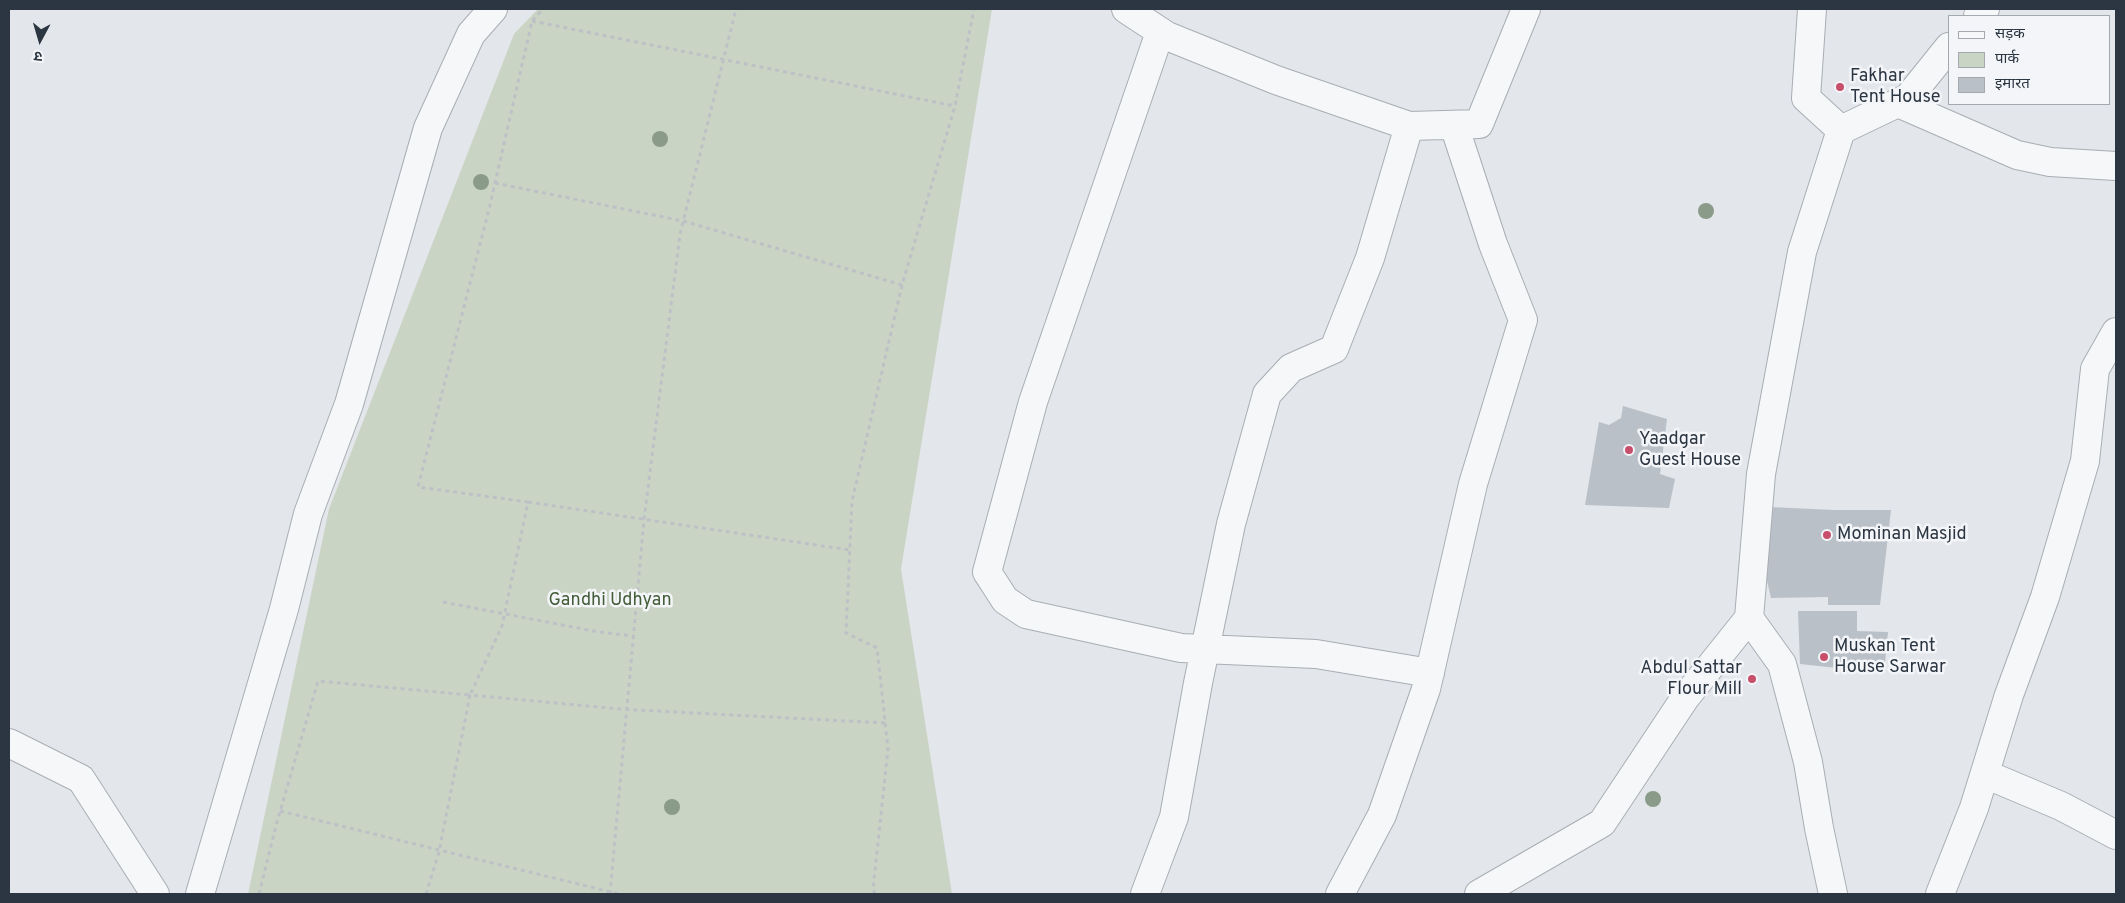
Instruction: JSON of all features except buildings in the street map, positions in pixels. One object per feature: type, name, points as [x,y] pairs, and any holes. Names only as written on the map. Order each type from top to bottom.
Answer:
[{"type":"street","points":[[200,894],[284,608],[308,514],[349,404],[428,128],[471,34],[493,9]]},
{"type":"street","points":[[1126,9],[1160,32],[1276,80],[1409,126],[1479,124],[1526,9]]},
{"type":"street","points":[[1812,9],[1806,98],[1841,130]]},
{"type":"street","points":[[1160,32],[1033,402],[987,572],[1004,600],[1026,614],[1181,648],[1316,654],[1430,673]]},
{"type":"street","points":[[1479,894],[1602,823],[1685,698],[1749,618],[1761,474],[1802,252],[1841,130],[1908,98],[1948,48]]},
{"type":"street","points":[[1898,103],[2017,155],[2050,162],[2116,166]]},
{"type":"street","points":[[1340,894],[1382,815],[1426,689],[1475,476],[1523,320],[1493,244],[1454,125]]},
{"type":"street","points":[[1145,894],[1174,816],[1205,649],[1231,524],[1266,394],[1291,368],[1334,349],[1370,258],[1409,126]]},
{"type":"street","points":[[1940,894],[1974,808],[2009,695],[2045,597],[2085,461],[2095,369],[2116,332]]},
{"type":"street","points":[[1749,618],[1782,664],[1808,762],[1833,894]]},
{"type":"street","points":[[9,743],[81,779],[155,894]]},
{"type":"street","points":[[1985,774],[2061,806],[2116,835]]},
{"type":"path","points":[[543,9],[532,21],[495,183],[418,487],[850,550]]},
{"type":"path","points":[[610,894],[644,520],[680,234],[736,9]]},
{"type":"path","points":[[875,894],[873,889],[888,749],[877,648],[846,633],[852,501],[902,284],[956,106],[974,9]]},
{"type":"path","points":[[532,21],[956,106]]},
{"type":"path","points":[[495,183],[683,221],[902,284]]},
{"type":"path","points":[[426,894],[438,852],[470,695],[502,626],[528,502]]},
{"type":"path","points":[[443,602],[599,632],[634,636]]},
{"type":"path","points":[[260,894],[280,811],[318,682],[618,709],[885,723]]},
{"type":"path","points":[[280,811],[438,852],[453,853],[619,894]]},
{"type":"green space","name":"Gandhi Udhyan","points":[[538,9],[992,9],[901,569],[952,894],[248,894],[329,509],[514,34]]},
{"type":"place","name":"Fakhar Tent House","points":[[1840,87]]},
{"type":"place","name":"Yaadgar Guest House","points":[[1629,450]]},
{"type":"place","name":"Mominan Masjid","points":[[1827,535]]},
{"type":"place","name":"Muskan Tent House Sarwar","points":[[1824,657]]},
{"type":"place","name":"Abdul Sattar Flour Mill","points":[[1752,679]]}]
